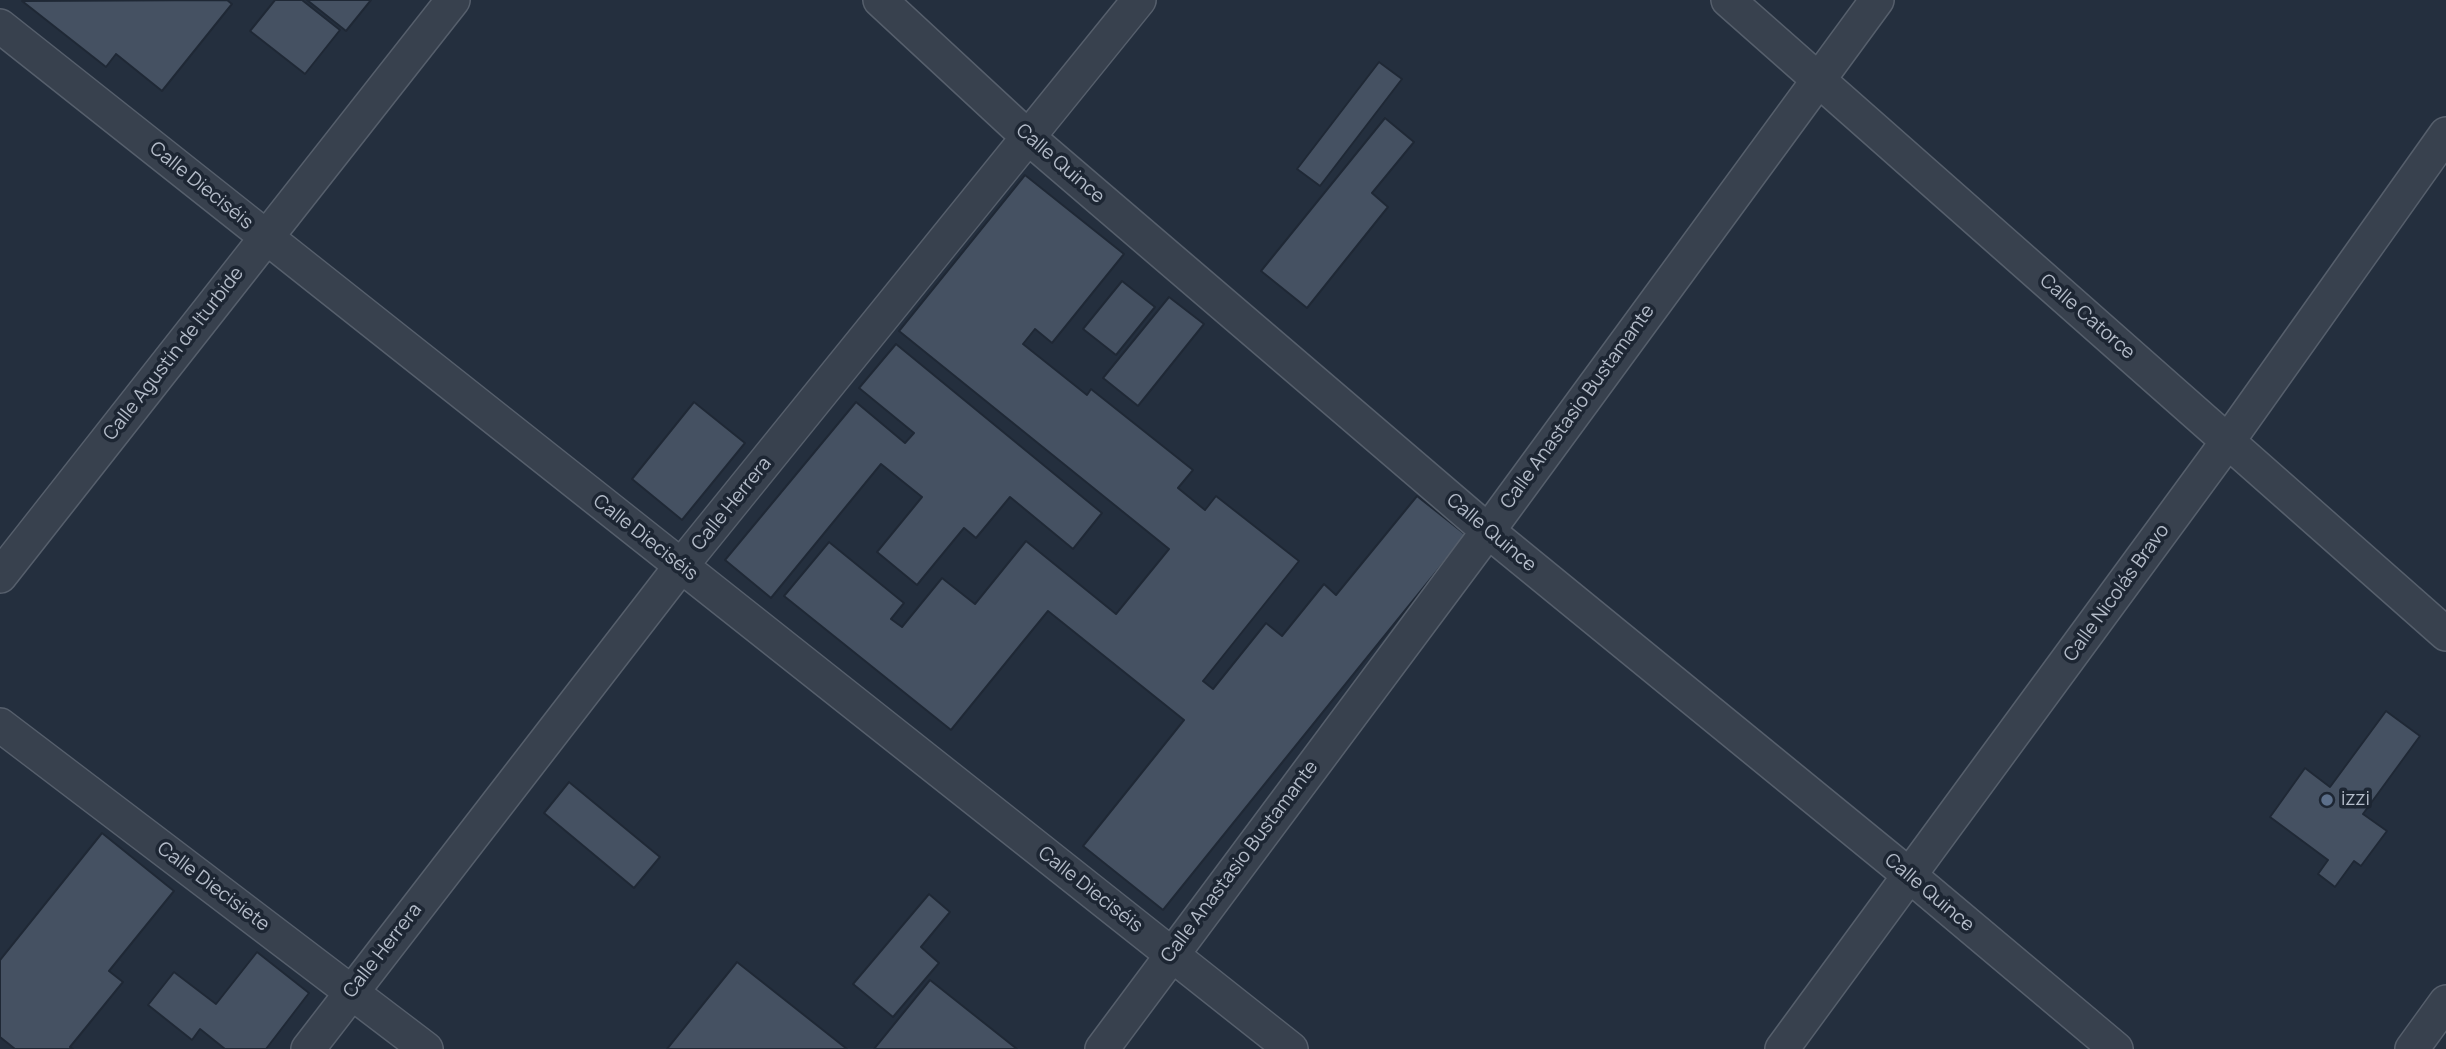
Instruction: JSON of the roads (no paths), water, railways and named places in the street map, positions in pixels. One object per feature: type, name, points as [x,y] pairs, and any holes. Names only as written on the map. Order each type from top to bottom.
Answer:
[{"type":"street","name":"Calle Agustín de Iturbide","points":[[0,576],[453,0]]},
{"type":"street","name":"Calle Quince","points":[[880,0],[1029,138],[1488,531],[1909,875],[2116,1049]]},
{"type":"street","name":"Calle Herrera","points":[[308,1049],[681,566],[1139,0]]},
{"type":"street","name":"Calle Catorce","points":[[1728,0],[2446,634]]},
{"type":"street","name":"Calle Anastasio Bustamante","points":[[1102,1049],[1488,531],[1877,0]]},
{"type":"street","name":"Calle Dieciséis","points":[[0,26],[1291,1049]]},
{"type":"street","name":"Calle Nicolás Bravo","points":[[1782,1049],[2228,441],[2446,134]]},
{"type":"street","name":"Calle Diecisiete","points":[[0,725],[426,1049]]},
{"type":"street","points":[[2412,1049],[2446,1002]]},
{"type":"place","name":"izzi","points":[[2327,800]]}]
